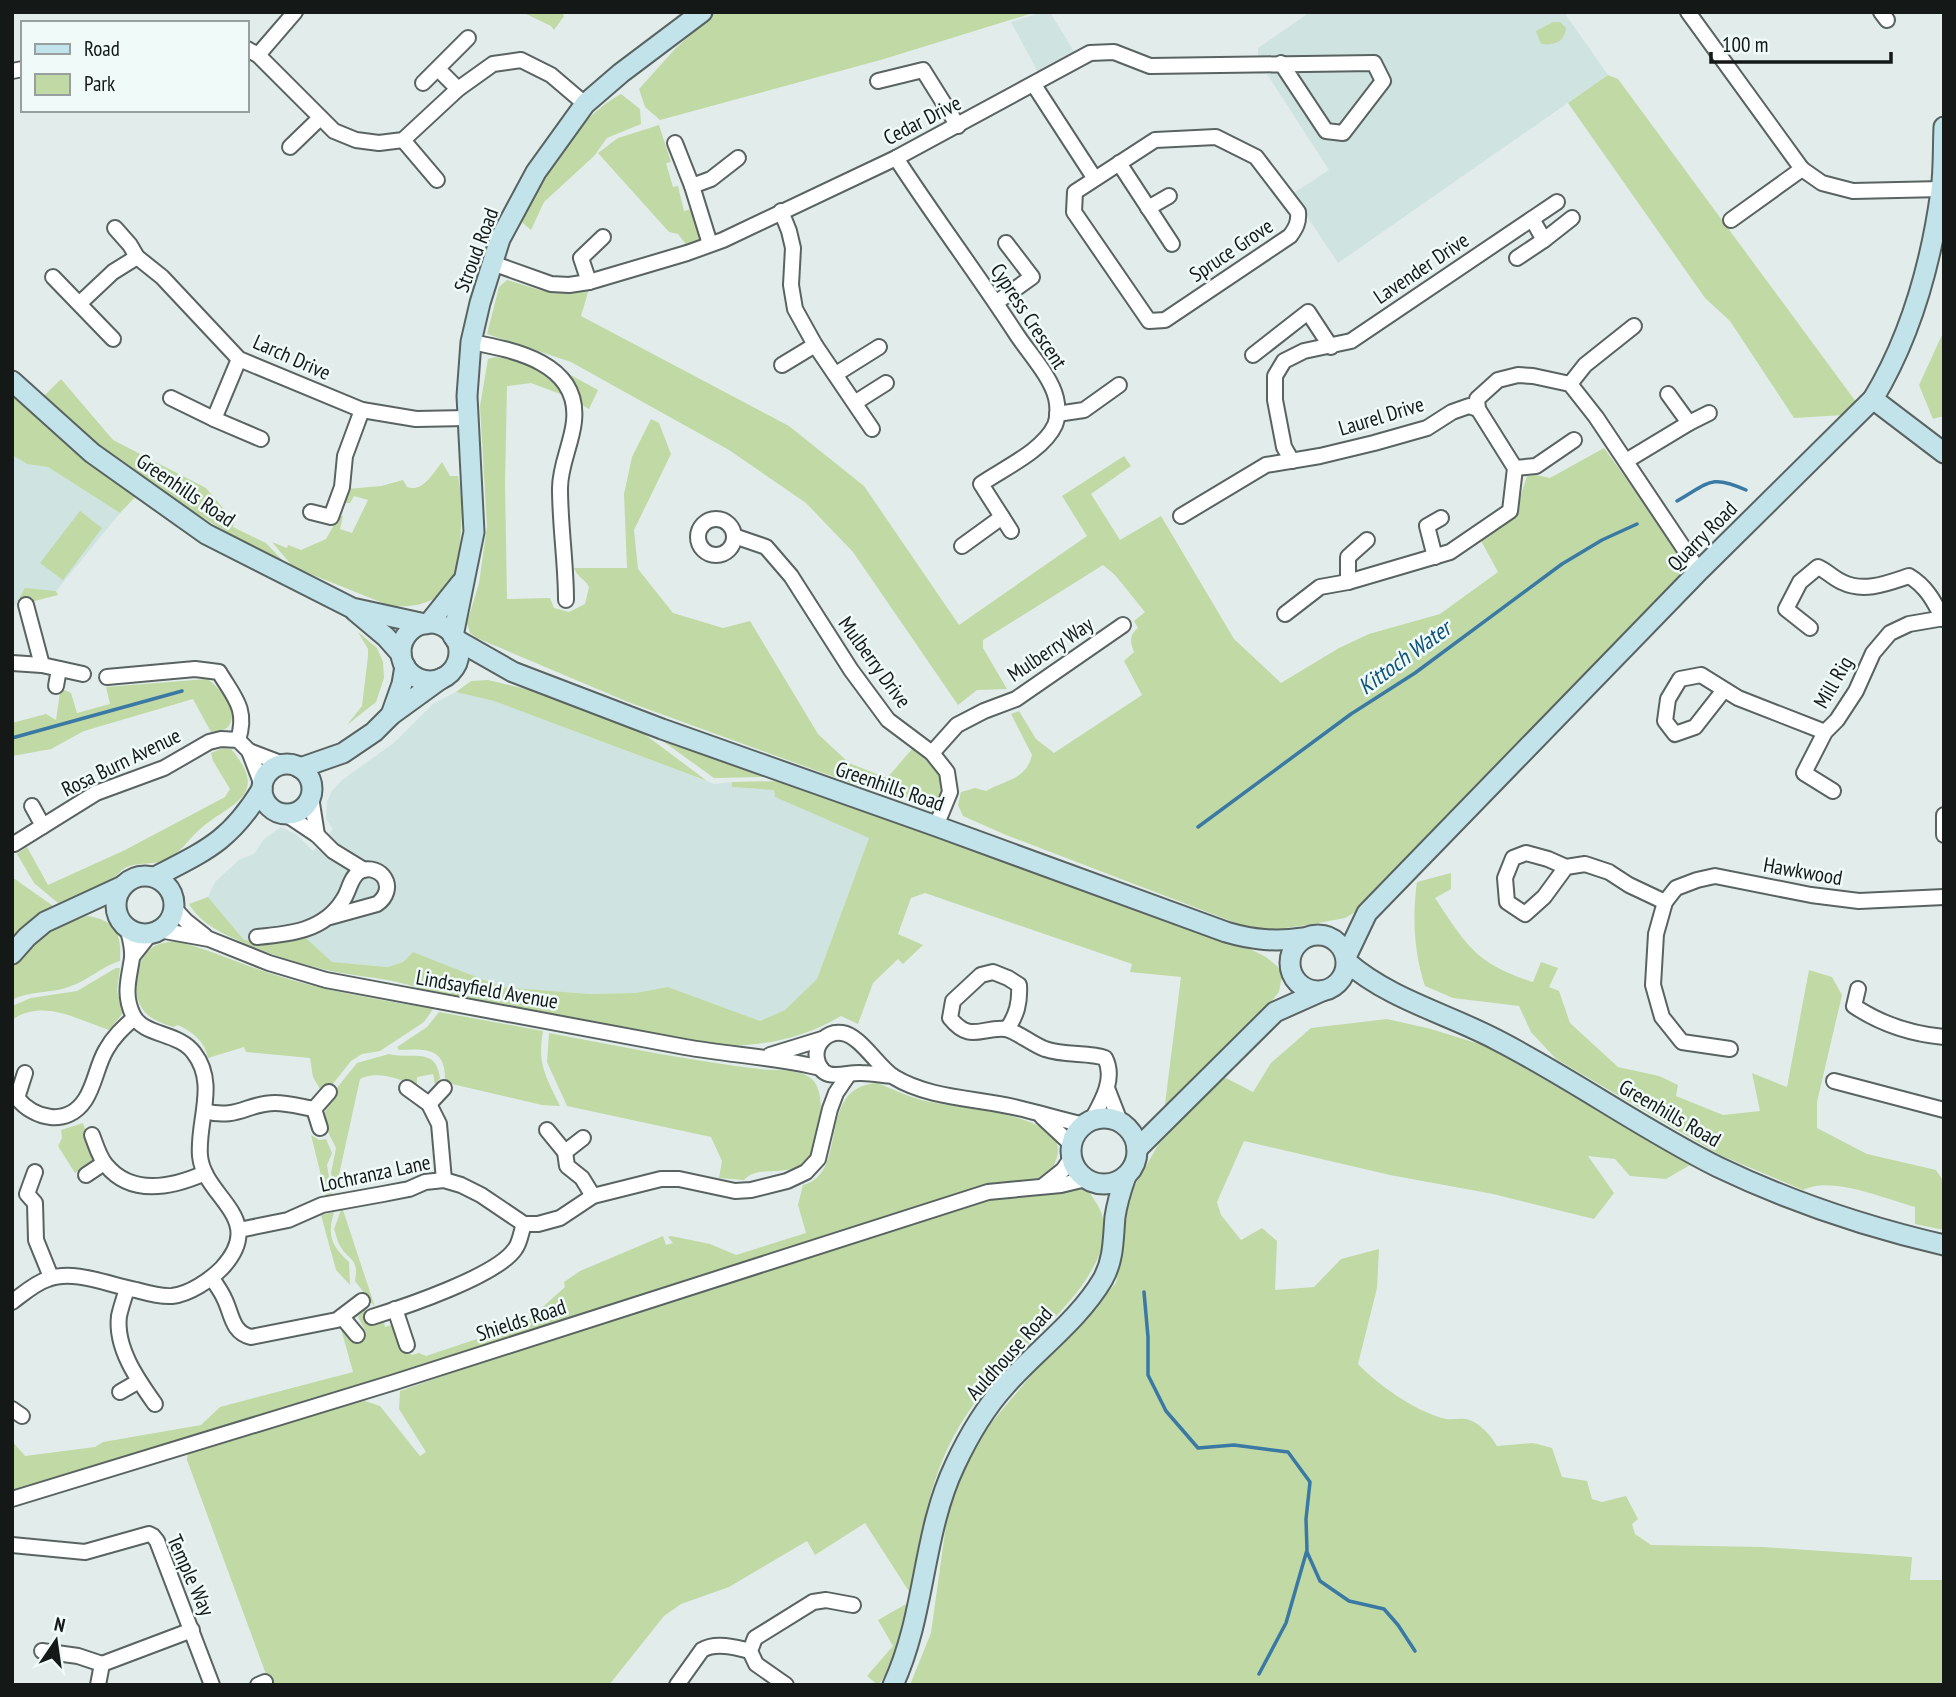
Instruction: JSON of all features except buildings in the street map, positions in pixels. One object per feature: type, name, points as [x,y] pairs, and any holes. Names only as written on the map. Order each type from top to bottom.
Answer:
[{"type":"street","points":[[295,12],[252,52],[334,131],[356,140],[379,143],[403,141],[458,89],[493,64],[521,60],[551,75],[585,104]]},
{"type":"street","name":"Stroud Road","points":[[454,637],[474,532],[467,418],[471,342],[500,239],[536,172],[585,104],[621,73],[702,12]]},
{"type":"street","points":[[1688,12],[1802,169],[1822,183],[1853,191],[1942,189]]},
{"type":"street","points":[[423,83],[468,38]]},
{"type":"street","name":"Cedar Drive","points":[[492,263],[551,285],[589,282],[687,253],[723,240],[896,158],[1090,53],[1114,52],[1150,66],[1281,63],[1374,63],[1383,81],[1343,134],[1326,131],[1281,63]]},
{"type":"street","points":[[12,66],[13,71]]},
{"type":"street","points":[[438,69],[458,89]]},
{"type":"street","points":[[878,81],[923,70],[958,126]]},
{"type":"street","points":[[1034,85],[1095,179]]},
{"type":"street","points":[[290,147],[320,118]]},
{"type":"street","name":"Quarry Road","points":[[1346,960],[1367,913],[1699,571],[1873,399],[1890,371],[1908,330],[1927,268],[1942,189],[1944,127]]},
{"type":"street","name":"Spruce Grove","points":[[1216,137],[1256,158],[1298,212],[1296,228],[1290,236],[1166,320],[1149,321],[1074,212],[1074,192],[1095,179],[1155,140],[1216,137]]},
{"type":"street","points":[[403,141],[437,180]]},
{"type":"street","points":[[675,143],[710,244]]},
{"type":"street","points":[[692,186],[711,179],[738,158]]},
{"type":"street","name":"Cypress Crescent","points":[[896,158],[1040,368],[1056,398],[1057,414]]},
{"type":"street","points":[[1119,163],[1172,244]]},
{"type":"street","points":[[1731,219],[1802,169]]},
{"type":"street","points":[[1148,208],[1169,196]]},
{"type":"street","name":"Lavender Drive","points":[[1292,461],[1284,447],[1275,400],[1275,376],[1284,361],[1304,351],[1351,341],[1557,202]]},
{"type":"street","points":[[780,211],[793,248],[791,285],[794,309],[872,429]]},
{"type":"street","points":[[1517,258],[1572,218]]},
{"type":"street","points":[[1532,219],[1544,240]]},
{"type":"street","name":"Larch Drive","points":[[116,229],[137,257],[162,277],[239,359],[362,410],[416,419],[467,418]]},
{"type":"street","points":[[589,282],[581,258],[603,237]]},
{"type":"street","points":[[997,302],[1032,277],[1006,243]]},
{"type":"street","points":[[80,303],[113,272],[137,257]]},
{"type":"street","points":[[53,276],[113,339]]},
{"type":"street","points":[[1253,355],[1308,312],[1331,347]]},
{"type":"street","points":[[1570,384],[1585,365],[1634,326]]},
{"type":"street","points":[[471,342],[516,351],[545,365],[560,376],[569,391],[575,422],[564,458],[560,486],[566,600]]},
{"type":"street","points":[[782,365],[815,345]]},
{"type":"street","points":[[836,374],[879,347]]},
{"type":"street","points":[[214,419],[239,359]]},
{"type":"street","points":[[1285,614],[1320,587],[1348,582],[1450,552],[1510,511],[1515,468],[1478,409],[1477,399],[1498,380],[1518,375],[1570,384],[1596,417],[1699,571]]},
{"type":"street","name":"Greenhills Road","points":[[12,381],[92,453],[206,534],[352,608],[386,636],[403,660]]},
{"type":"street","points":[[856,402],[886,383]]},
{"type":"street","points":[[1012,531],[981,484],[1034,451],[1048,436],[1056,423],[1057,414],[1084,410],[1119,385]]},
{"type":"street","points":[[1668,394],[1689,423]]},
{"type":"street","points":[[171,398],[261,439]]},
{"type":"street","points":[[1873,399],[1944,453]]},
{"type":"street","name":"Laurel Drive","points":[[1181,516],[1266,465],[1320,456],[1427,428],[1452,412],[1469,407],[1478,409]]},
{"type":"street","points":[[311,512],[331,517],[342,487],[345,456],[362,410]]},
{"type":"street","points":[[1626,461],[1709,413]]},
{"type":"street","points":[[1515,468],[1536,466],[1574,440]]},
{"type":"street","points":[[962,546],[1002,517]]},
{"type":"street","points":[[1434,557],[1427,526],[1441,518]]},
{"type":"street","name":"Mulberry Drive","points":[[734,536],[766,547],[791,576],[851,670],[888,720],[932,753],[947,772],[950,792],[936,826]]},
{"type":"street","points":[[1348,582],[1348,557],[1367,540]]},
{"type":"street","points":[[1810,628],[1786,609],[1800,582],[1815,568],[1826,571],[1839,581],[1864,587],[1881,586],[1909,576],[1932,597],[1943,619]]},
{"type":"street","name":"Stroud Road","points":[[427,624],[448,602],[464,579]]},
{"type":"street","points":[[26,605],[42,665]]},
{"type":"street","name":"Greenhills Road","points":[[352,608],[427,624]]},
{"type":"street","name":"Mill Rig","points":[[1833,791],[1804,773],[1825,732],[1837,720],[1856,691],[1873,653],[1890,633],[1909,624],[1943,619]]},
{"type":"street","points":[[234,829],[300,811],[343,753],[448,673],[458,658],[454,637],[442,626],[427,624],[409,632],[404,639],[402,684],[391,715]]},
{"type":"street","name":"Mulberry Way","points":[[932,753],[957,725],[1016,699],[1123,625]]},
{"type":"street","name":"Greenhills Road","points":[[454,637],[513,672],[662,729],[1252,940],[1282,942],[1312,936]]},
{"type":"street","points":[[403,660],[419,679],[435,680],[448,673]]},
{"type":"street","points":[[12,663],[42,665],[83,674]]},
{"type":"street","points":[[55,686],[60,668]]},
{"type":"street","name":"Greenhills Road","points":[[448,673],[482,668],[513,672]]},
{"type":"street","points":[[107,677],[195,669],[219,672],[240,704],[243,746],[268,806],[317,835],[333,851],[364,870]]},
{"type":"street","points":[[1724,690],[1695,727],[1675,734],[1665,721],[1668,699],[1680,679],[1700,675],[1738,698],[1825,732]]},
{"type":"street","name":"Rosa Burn Avenue","points":[[14,844],[96,793],[164,768],[209,742],[221,739],[243,746]]},
{"type":"street","points":[[243,746],[306,773],[317,835]]},
{"type":"street","points":[[12,954],[45,922],[122,887],[137,877],[155,877],[202,854],[234,829],[262,787],[268,772],[343,753]]},
{"type":"street","points":[[32,806],[43,826]]},
{"type":"street","points":[[1944,814],[1944,835]]},
{"type":"street","points":[[333,851],[355,900],[365,906]]},
{"type":"street","points":[[1566,867],[1544,897],[1525,914],[1507,902],[1505,877],[1513,858],[1526,853],[1566,867],[1585,864],[1609,872],[1665,902],[1656,934],[1653,985],[1662,1017],[1682,1042],[1730,1049]]},
{"type":"street","points":[[132,957],[171,919],[184,877],[202,854]]},
{"type":"street","points":[[257,937],[299,932],[330,917],[382,901],[387,884],[381,874],[370,869],[356,875],[330,917]]},
{"type":"street","name":"Hawkwood","points":[[1665,902],[1676,888],[1715,876],[1811,895],[1859,901],[1944,897]]},
{"type":"street","points":[[155,877],[164,883],[174,904]]},
{"type":"street","points":[[12,1301],[51,1277],[72,1276],[172,1296],[212,1278],[230,1259],[235,1247],[239,1230],[222,1195],[205,1173],[200,1160],[199,1142],[207,1091],[205,1077],[194,1052],[173,1037],[154,1031],[134,1018],[126,989],[132,944],[116,903],[122,887]]},
{"type":"street","name":"Lindsayfield Avenue","points":[[174,904],[186,921],[209,939]]},
{"type":"street","points":[[72,909],[102,911],[137,933],[155,932]]},
{"type":"street","name":"Quarry Road","points":[[1312,936],[1367,913]]},
{"type":"street","name":"Lindsayfield Avenue","points":[[155,932],[209,939],[269,963],[326,980],[685,1047],[792,1061],[835,1076],[893,1076],[936,1093],[1088,1123]]},
{"type":"street","points":[[1137,1149],[1275,1012],[1327,990],[1344,976],[1346,960],[1338,942],[1312,936],[1291,954],[1291,970],[1275,1012]]},
{"type":"street","name":"Greenhills Road","points":[[1252,940],[1291,970]]},
{"type":"street","name":"Greenhills Road","points":[[1346,960],[1361,974],[1387,990],[1498,1040],[1674,1142],[1748,1180],[1843,1218],[1944,1245]]},
{"type":"street","points":[[1291,970],[1296,981],[1304,988],[1327,990]]},
{"type":"street","points":[[1007,1029],[1014,1019],[1020,999],[1019,985],[1008,978],[993,972],[981,975],[950,1006],[950,1018],[957,1027],[970,1033],[1007,1029],[1044,1049],[1071,1055],[1096,1055],[1105,1058],[1108,1063],[1107,1088],[1122,1124],[1135,1139],[1136,1159],[1126,1176],[1118,1182],[1107,1184],[1089,1181]]},
{"type":"street","points":[[1858,989],[1854,1006],[1867,1015],[1898,1028],[1944,1037]]},
{"type":"street","name":"Greenhills Road","points":[[1327,990],[1387,990]]},
{"type":"street","points":[[25,1073],[14,1099],[37,1115],[53,1118],[69,1114],[85,1101],[104,1052],[113,1038],[134,1018]]},
{"type":"street","name":"Lindsayfield Avenue","points":[[762,1057],[840,1032],[857,1041],[893,1076]]},
{"type":"street","points":[[822,1039],[816,1057],[823,1070],[830,1108]]},
{"type":"street","points":[[372,1317],[460,1283],[499,1264],[516,1249],[524,1224],[550,1222],[560,1218],[593,1195],[661,1179],[679,1179],[735,1191],[751,1190],[788,1181],[806,1172],[818,1159],[836,1093],[861,1059],[857,1041]]},
{"type":"street","points":[[1833,1081],[1944,1110]]},
{"type":"street","points":[[407,1088],[429,1104],[439,1124],[444,1180]]},
{"type":"street","points":[[429,1104],[444,1088]]},
{"type":"street","points":[[1043,1186],[1063,1170],[1075,1137],[1088,1123],[1107,1088]]},
{"type":"street","points":[[314,1109],[329,1092]]},
{"type":"street","points":[[204,1111],[220,1115],[233,1114],[275,1103],[314,1109]]},
{"type":"street","points":[[314,1109],[320,1128]]},
{"type":"street","points":[[1088,1123],[1106,1119],[1122,1124],[1144,1124],[1176,1111]]},
{"type":"street","name":"Lindsayfield Avenue","points":[[1038,1114],[1072,1151]]},
{"type":"street","points":[[547,1130],[565,1152],[568,1166],[582,1178],[593,1195]]},
{"type":"street","points":[[92,1135],[104,1163],[123,1180],[147,1186],[177,1185],[205,1173]]},
{"type":"street","points":[[565,1152],[583,1138]]},
{"type":"street","points":[[1072,1151],[1078,1171],[1107,1200],[1115,1217]]},
{"type":"street","points":[[86,1175],[104,1163]]},
{"type":"street","points":[[35,1172],[20,1196],[34,1203],[36,1240],[51,1277]]},
{"type":"street","name":"Auldhouse Road","points":[[893,1685],[915,1626],[938,1511],[954,1467],[992,1402],[1076,1314],[1102,1280],[1113,1249],[1115,1217],[1126,1176]]},
{"type":"street","name":"Lochranza Lane","points":[[239,1230],[288,1220],[322,1205],[444,1180],[481,1195],[524,1224]]},
{"type":"street","name":"Shields Road","points":[[12,1499],[395,1382],[988,1192],[1089,1181]]},
{"type":"street","points":[[212,1278],[225,1298],[236,1329],[243,1336],[261,1337],[337,1320],[362,1301]]},
{"type":"street","points":[[127,1289],[120,1316],[120,1336],[139,1381],[155,1404]]},
{"type":"street","points":[[395,1309],[407,1345]]},
{"type":"street","points":[[342,1317],[357,1335]]},
{"type":"street","points":[[120,1392],[139,1381]]},
{"type":"street","name":"Temple Way","points":[[12,1545],[85,1552],[149,1534],[153,1536],[212,1685]]},
{"type":"street","points":[[786,1685],[756,1664],[750,1651],[755,1638],[813,1602],[826,1600],[853,1605]]},
{"type":"street","points":[[42,1651],[78,1656],[102,1664],[192,1630]]},
{"type":"street","points":[[677,1685],[699,1653],[707,1647],[734,1647],[750,1651]]},
{"type":"street","points":[[98,1685],[102,1664]]},
{"type":"shaded area","points":[[1050,12],[1078,58],[1040,76],[1011,22]]},
{"type":"shaded area","points":[[1310,12],[1564,12],[1608,75],[1338,263],[1292,194],[1329,170],[1267,74],[1258,74],[1258,48]]},
{"type":"shaded area","points":[[12,455],[27,464],[48,467],[120,513],[56,591],[26,589],[14,607],[12,606]]},
{"type":"shaded area","points":[[456,692],[494,701],[714,784],[732,782],[732,787],[774,790],[775,797],[869,838],[817,979],[785,1010],[760,1021],[668,987],[635,993],[590,994],[502,987],[413,952],[403,962],[388,967],[332,962],[306,938],[262,943],[244,940],[208,897],[215,882],[240,859],[254,854],[264,839],[281,827],[297,835],[313,851],[333,829],[326,819],[327,801],[332,791],[342,780],[395,742],[433,704]]},
{"type":"green space","points":[[522,12],[561,12],[564,16],[554,30]]},
{"type":"green space","points":[[715,12],[1036,12],[884,59],[660,120],[645,107],[639,89],[675,49]]},
{"type":"green space","points":[[1553,22],[1560,22],[1566,28],[1563,37],[1554,44],[1541,44],[1536,31]]},
{"type":"green space","points":[[1608,75],[1618,79],[1862,410],[1845,415],[1794,418],[1730,321],[1705,298],[1568,103]]},
{"type":"green space","points":[[621,94],[640,109],[641,124],[607,138],[594,156],[544,202],[531,230],[518,219],[550,167],[590,117]]},
{"type":"green space","points":[[659,125],[671,162],[666,163],[673,187],[678,186],[684,211],[695,208],[704,237],[701,242],[688,247],[678,234],[669,232],[598,153],[618,138]]},
{"type":"green space","points":[[507,280],[543,291],[589,289],[581,316],[789,426],[864,486],[959,625],[1087,536],[1062,496],[1124,456],[1131,466],[1091,494],[1120,540],[1161,516],[1234,639],[1281,683],[1339,648],[1369,634],[1440,614],[1498,572],[1480,539],[1514,517],[1527,476],[1550,478],[1604,448],[1680,553],[1687,572],[1357,911],[1345,918],[1307,925],[1262,931],[1249,928],[1006,835],[963,816],[958,805],[961,792],[975,788],[986,791],[1025,770],[1032,755],[1011,714],[1019,711],[1036,739],[1054,753],[1142,695],[1124,661],[1134,652],[1131,639],[1138,628],[1134,621],[1145,612],[1115,575],[1103,565],[983,640],[983,648],[1007,689],[977,690],[958,705],[853,552],[806,503],[729,450],[571,362],[487,334],[499,287]]},
{"type":"green space","points":[[1944,301],[1944,416],[1933,419],[1919,385],[1942,335]]},
{"type":"green space","points":[[495,357],[534,368],[550,380],[563,395],[531,383],[507,386],[507,599],[550,598],[554,608],[569,612],[585,604],[589,587],[574,568],[627,568],[624,494],[632,457],[651,419],[659,423],[671,454],[634,530],[638,569],[673,613],[723,628],[750,621],[818,734],[849,763],[887,778],[913,748],[942,775],[943,790],[939,800],[930,804],[848,782],[628,702],[470,633],[467,623],[479,583],[487,527],[480,406],[488,359]]},
{"type":"green space","points":[[558,368],[598,390],[589,409],[580,404],[576,389]]},
{"type":"green space","points":[[61,379],[113,440],[206,488],[234,521],[233,527],[266,543],[288,566],[260,554],[148,482],[97,445],[44,396]]},
{"type":"green space","points":[[12,393],[138,494],[120,513],[48,467],[27,464],[12,455]]},
{"type":"green space","points":[[442,462],[450,476],[458,476],[460,486],[462,514],[459,566],[452,583],[428,602],[408,606],[388,605],[293,567],[272,542],[301,550],[326,539],[339,516],[343,516],[340,529],[352,533],[368,500],[354,496],[350,503],[344,503],[347,489],[381,486],[403,480],[407,487],[418,487],[427,481]]},
{"type":"green space","points":[[80,511],[102,528],[63,580],[40,563]]},
{"type":"green space","points":[[25,588],[56,591],[58,595],[19,605],[18,601]]},
{"type":"green space","points":[[358,632],[377,648],[383,662],[384,678],[376,702],[347,725],[362,706],[368,656],[368,649]]},
{"type":"green space","points":[[207,679],[217,687],[230,708],[231,721],[224,729],[211,732],[193,699],[84,731],[51,749],[12,756],[12,723],[46,714],[56,720],[60,692],[65,690],[71,693],[77,713],[110,704],[106,687]]},
{"type":"green space","points":[[488,680],[534,691],[639,730],[707,781],[494,701],[456,692],[471,681]]},
{"type":"green space","points":[[653,734],[769,777],[714,778]]},
{"type":"green space","points":[[223,748],[231,749],[243,765],[248,778],[247,789],[242,797],[199,830],[172,856],[162,861],[130,866],[108,882],[58,903],[34,883],[17,854],[27,847],[48,885],[125,850],[225,797],[230,789],[211,753]]},
{"type":"green space","points":[[781,781],[1238,943],[1266,957],[1278,967],[1282,975],[1279,992],[1261,1014],[1164,1112],[1181,977],[1130,972],[1132,964],[925,893],[911,898],[898,934],[923,945],[903,964],[898,959],[873,983],[858,1024],[841,1016],[795,1036],[729,1046],[712,1046],[430,993],[396,982],[336,972],[289,960],[220,932],[200,918],[189,904],[208,897],[244,940],[262,943],[306,938],[332,962],[388,967],[403,962],[413,952],[502,987],[590,994],[635,993],[668,987],[760,1021],[785,1010],[817,979],[869,838],[775,797],[774,790],[732,787],[732,782]]},
{"type":"green space","points":[[1451,873],[1451,889],[1435,898],[1465,941],[1485,960],[1533,982],[1541,962],[1558,968],[1549,987],[1559,991],[1570,1023],[1618,1067],[1659,1076],[1678,1085],[1676,1096],[1723,1115],[1760,1111],[1752,1073],[1787,1087],[1809,970],[1832,977],[1842,995],[1817,1102],[1817,1128],[1867,1154],[1936,1170],[1944,1182],[1944,1230],[1915,1224],[1915,1207],[1843,1187],[1814,1186],[1803,1190],[1720,1155],[1556,1059],[1531,1032],[1519,1006],[1453,998],[1425,986],[1415,935],[1417,882]]},
{"type":"green space","points":[[12,877],[56,908],[12,942]]},
{"type":"green space","points":[[87,916],[105,921],[115,930],[120,943],[120,961],[71,986],[12,1000],[12,966],[34,940],[69,918],[75,920]]},
{"type":"green space","points":[[176,941],[309,985],[433,1009],[424,1022],[380,1051],[362,1054],[351,1061],[332,1085],[326,1084],[320,1089],[313,1077],[310,1058],[246,1052],[244,1047],[208,1058],[201,1042],[189,1031],[178,1025],[173,1027],[161,1023],[147,1014],[137,997],[136,980],[140,962],[153,947]]},
{"type":"green space","points":[[120,968],[117,991],[123,1013],[109,1030],[48,1011],[24,1014],[12,1020],[12,1006],[31,998],[77,991]]},
{"type":"green space","points":[[439,1012],[543,1031],[542,1062],[560,1106],[542,1105],[452,1084],[445,1081],[442,1062],[432,1052],[399,1050],[397,1047],[427,1027]]},
{"type":"green space","points":[[1387,1019],[1489,1047],[1690,1165],[1666,1179],[1630,1176],[1615,1159],[1588,1156],[1614,1193],[1594,1219],[1493,1194],[1390,1175],[1244,1141],[1217,1202],[1221,1215],[1241,1240],[1262,1228],[1277,1241],[1275,1290],[1314,1287],[1341,1259],[1379,1249],[1377,1288],[1358,1364],[1408,1403],[1445,1419],[1463,1419],[1477,1424],[1497,1446],[1533,1443],[1552,1448],[1562,1477],[1587,1481],[1592,1499],[1602,1502],[1626,1496],[1638,1519],[1632,1524],[1635,1534],[1651,1545],[1763,1547],[1912,1557],[1910,1580],[1944,1580],[1944,1685],[910,1685],[931,1633],[954,1467],[1034,1372],[1116,1283],[1130,1194],[1158,1145],[1224,1077],[1253,1092],[1271,1063],[1311,1028]]},
{"type":"green space","points":[[549,1033],[681,1058],[807,1075],[817,1086],[821,1107],[819,1131],[812,1152],[800,1165],[792,1169],[757,1172],[744,1180],[719,1178],[722,1161],[711,1137],[567,1106],[547,1062]]},
{"type":"green space","points":[[389,1054],[428,1058],[438,1068],[440,1078],[435,1085],[433,1074],[417,1077],[417,1087],[381,1075],[360,1079],[335,1193],[331,1173],[336,1148],[328,1132],[324,1113],[337,1093],[336,1089],[357,1063]]},
{"type":"green space","points":[[878,1083],[918,1099],[995,1112],[1035,1124],[1049,1133],[1057,1144],[1057,1156],[1050,1175],[1022,1182],[995,1184],[677,1284],[519,1337],[12,1491],[12,1441],[25,1456],[95,1447],[103,1442],[201,1425],[220,1407],[353,1372],[341,1329],[357,1342],[362,1341],[366,1332],[358,1317],[364,1310],[368,1310],[370,1323],[384,1322],[385,1327],[395,1324],[405,1350],[412,1355],[419,1353],[426,1356],[525,1323],[565,1287],[564,1282],[580,1271],[663,1236],[666,1245],[673,1243],[668,1237],[671,1236],[710,1244],[736,1255],[806,1233],[798,1205],[803,1185],[817,1177],[826,1164],[839,1113],[846,1099],[858,1088]]},
{"type":"green space","points":[[83,1123],[94,1157],[91,1163],[75,1173],[58,1146],[62,1138],[61,1130]]},
{"type":"green space","points":[[311,1135],[319,1140],[326,1139],[332,1153],[327,1165],[332,1195],[326,1196]]},
{"type":"green space","points":[[1081,1189],[1089,1191],[1102,1215],[1104,1236],[1098,1258],[1069,1302],[978,1398],[949,1444],[933,1485],[910,1593],[865,1523],[815,1555],[807,1541],[729,1587],[681,1604],[664,1616],[609,1685],[270,1685],[187,1460],[188,1452],[362,1400],[380,1406],[420,1456],[426,1452],[399,1409],[400,1391],[551,1338],[996,1195]]},
{"type":"green space","points":[[341,1210],[375,1307],[355,1281],[355,1264],[338,1242],[334,1229]]},
{"type":"green space","points":[[334,1212],[332,1240],[349,1262],[350,1285],[336,1270],[321,1215]]},
{"type":"green space","points":[[908,1603],[892,1658],[878,1685],[867,1676],[893,1646],[878,1620]]},
{"type":"waterway","name":"Kittoch Water","points":[[1677,501],[1710,483],[1725,482],[1746,490]]},
{"type":"waterway","name":"Kittoch Water","points":[[1198,827],[1351,714],[1415,673],[1562,564],[1602,540],[1637,524]]},
{"type":"waterway","points":[[12,738],[182,691]]},
{"type":"waterway","name":"Kittoch Water","points":[[1144,1292],[1148,1375],[1166,1411],[1198,1448],[1234,1445],[1288,1452],[1310,1482],[1306,1519],[1307,1550],[1286,1623],[1259,1674]]},
{"type":"waterway","points":[[1307,1552],[1320,1581],[1349,1601],[1384,1609],[1415,1651]]}]
